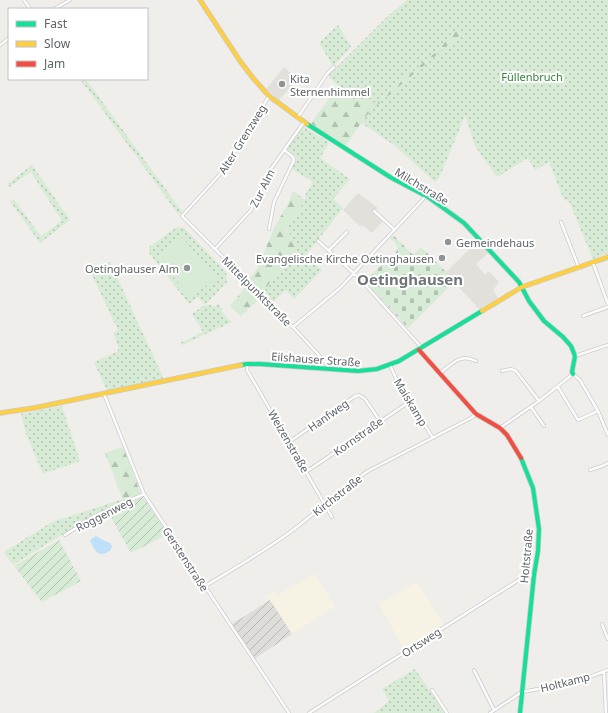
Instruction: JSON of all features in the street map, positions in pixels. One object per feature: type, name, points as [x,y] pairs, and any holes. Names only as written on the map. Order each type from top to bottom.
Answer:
[{"type":"street","points":[[56,8],[70,0]]},
{"type":"street","name":"Milchstraße","points":[[200,0],[240,61],[270,96],[304,122],[373,167],[426,196],[464,223],[514,276],[544,321],[569,343],[575,356]]},
{"type":"street","points":[[0,45],[8,39]]},
{"type":"street","points":[[298,118],[327,74],[334,67]]},
{"type":"street","name":"Alter Grenzweg","points":[[182,216],[222,172],[270,96]]},
{"type":"street","name":"Zur Alm","points":[[215,249],[251,210],[268,173],[304,122]]},
{"type":"street","points":[[269,229],[274,202],[294,160],[293,157],[284,150]]},
{"type":"street","points":[[293,327],[340,288],[426,196]]},
{"type":"street","points":[[374,211],[395,230]]},
{"type":"street","name":"Mittelpunktstraße","points":[[182,216],[293,327],[327,364],[328,369]]},
{"type":"street","points":[[561,222],[579,268]]},
{"type":"street","points":[[329,250],[347,232]]},
{"type":"street","points":[[318,241],[354,273],[420,349]]},
{"type":"street","name":"Eilshauser Straße","points":[[0,413],[34,408],[247,364],[348,371],[367,371],[377,369],[399,361],[522,287],[608,257]]},
{"type":"street","points":[[583,316],[608,305],[592,263]]},
{"type":"street","points":[[608,345],[575,356],[572,372],[580,380],[598,411],[608,436]]},
{"type":"street","name":"Holtstraße","points":[[420,349],[439,373],[476,414],[500,428],[507,435],[523,462],[533,488],[538,529],[538,551],[534,575],[520,713]]},
{"type":"street","points":[[439,373],[462,358],[468,357],[476,361]]},
{"type":"street","name":"Weizenstraße","points":[[247,364],[247,370],[332,518]]},
{"type":"street","name":"Maiskamp","points":[[390,365],[409,402],[433,438]]},
{"type":"street","points":[[502,371],[511,369],[516,371],[539,401]]},
{"type":"street","points":[[500,428],[531,407],[573,374]]},
{"type":"street","points":[[558,387],[578,420],[598,411]]},
{"type":"street","name":"Gerstenstraße","points":[[104,394],[144,494],[289,713]]},
{"type":"street","name":"Hanfweg","points":[[289,442],[359,395],[365,399],[380,421]]},
{"type":"street","name":"Kornstraße","points":[[306,472],[409,402]]},
{"type":"street","points":[[531,407],[544,426]]},
{"type":"street","name":"Kirchstraße","points":[[205,586],[271,545],[368,471],[471,418],[476,414]]},
{"type":"street","points":[[590,470],[608,463]]},
{"type":"street","name":"Roggenweg","points":[[65,535],[93,517],[144,494]]},
{"type":"street","name":"Ortsweg","points":[[309,713],[525,576],[534,575]]},
{"type":"street","points":[[602,624],[608,639]]},
{"type":"street","points":[[474,670],[494,710]]},
{"type":"street","name":"Holtkamp","points":[[522,692],[576,682],[608,670]]},
{"type":"street","points":[[604,672],[606,713]]},
{"type":"street","points":[[432,690],[447,713]]},
{"type":"street","points":[[490,713],[522,692]]},
{"type":"shaded area","name":"Kita Sternenhimmel","points":[[284,67],[298,79],[279,100],[266,89]]},
{"type":"shaded area","points":[[358,193],[378,208],[374,213],[383,221],[372,233],[363,225],[361,227],[343,210]]},
{"type":"shaded area","points":[[478,241],[488,253],[476,264],[485,275],[489,271],[499,282],[493,290],[498,298],[479,309],[446,272]]},
{"type":"shaded area","points":[[315,574],[335,606],[292,634],[267,596],[275,591],[278,595]]},
{"type":"shaded area","points":[[417,582],[444,625],[404,650],[379,604]]},
{"type":"shaded area","points":[[270,600],[292,634],[254,659],[232,624]]},
{"type":"green space","name":"Füllenbruch","points":[[407,0],[608,0],[608,253],[593,259],[569,201],[564,200],[549,162],[535,170],[528,158],[497,177],[475,146],[465,116],[439,178],[435,182],[394,145],[361,123],[346,145],[311,124],[335,90],[339,95],[343,90],[328,76],[388,16]]},
{"type":"green space","points":[[338,25],[351,47],[333,66],[319,43]]},
{"type":"green space","points":[[459,28],[460,35],[376,106],[364,118],[363,124],[361,123],[346,145],[311,124],[335,90],[339,95],[343,92],[354,101],[364,99],[375,103],[441,48],[449,36]]},
{"type":"green space","points":[[81,80],[86,80],[91,86],[183,213],[178,214]]},
{"type":"green space","points":[[303,126],[329,143],[320,158],[350,179],[333,199],[343,208],[305,256],[322,270],[294,299],[286,290],[272,303],[263,293],[276,273],[289,265],[290,256],[296,243],[287,230],[289,220],[299,210],[305,200],[306,193],[313,182],[292,169],[297,157],[286,150]]},
{"type":"green space","points":[[32,165],[70,220],[40,243],[10,201],[14,200],[41,236],[62,221],[31,172],[9,187],[7,184]]},
{"type":"green space","points":[[293,191],[305,200],[299,210],[289,220],[287,230],[296,243],[290,256],[289,265],[276,273],[263,293],[249,280],[258,267],[275,226],[288,204]]},
{"type":"green space","points":[[177,227],[184,228],[226,272],[227,282],[209,301],[204,304],[198,297],[189,304],[149,253],[149,247]]},
{"type":"green space","points":[[393,235],[413,255],[421,247],[455,281],[408,328],[364,282],[390,257],[395,263],[398,260],[395,255],[397,245],[390,238]]},
{"type":"green space","name":"Oetinghauser Alm","points":[[182,237],[216,278],[191,298],[157,257]]},
{"type":"green space","points":[[110,262],[163,377],[162,379],[108,391],[94,362],[117,352],[119,348],[113,333],[118,330],[91,273]]},
{"type":"green space","points":[[248,284],[261,297],[241,316],[230,306]]},
{"type":"green space","points":[[219,304],[222,312],[232,322],[182,345],[180,343],[203,332],[192,314],[203,306],[212,305],[214,307]]},
{"type":"green space","points":[[62,406],[80,461],[43,474],[25,431],[21,414]]},
{"type":"green space","points":[[123,447],[141,494],[124,502],[105,453]]},
{"type":"green space","points":[[143,497],[168,534],[131,553],[108,512]]},
{"type":"green space","points":[[123,499],[124,502],[92,516],[13,565],[4,552],[52,522]]},
{"type":"green space","points":[[59,540],[81,581],[42,602],[14,566]]},
{"type":"green space","points":[[415,669],[445,713],[374,713],[389,701],[382,689]]},
{"type":"water","points":[[96,536],[110,543],[112,546],[111,550],[103,554],[98,553],[90,540]]},
{"type":"waterway","points":[[608,237],[608,242]]},
{"type":"traffic: fast","points":[[307,124],[390,177],[428,197],[464,223],[519,282],[529,301],[544,321],[571,346],[575,356],[572,372],[573,374]]},
{"type":"traffic: fast","points":[[241,365],[260,364],[358,371],[377,369],[399,361],[482,311]]},
{"type":"traffic: fast","points":[[520,713],[534,575],[538,551],[539,529],[533,488],[521,458]]},
{"type":"traffic: slow","points":[[200,0],[253,78],[269,96],[307,124]]},
{"type":"traffic: slow","points":[[482,311],[522,287],[608,257]]},
{"type":"traffic: slow","points":[[0,413],[34,408],[241,365]]},
{"type":"traffic: jam","points":[[419,350],[476,414],[500,428],[507,435],[521,458]]},
{"type":"place","name":"Kita Sternenhimmel","points":[[282,84]]},
{"type":"place","name":"Gemeindehaus","points":[[448,242]]},
{"type":"place","name":"Evangelische Kirche Oetinghausen","points":[[442,258]]},
{"type":"place","name":"Oetinghauser Alm","points":[[187,268]]},
{"type":"district","name":"Oetinghausen","points":[[410,279]]}]
